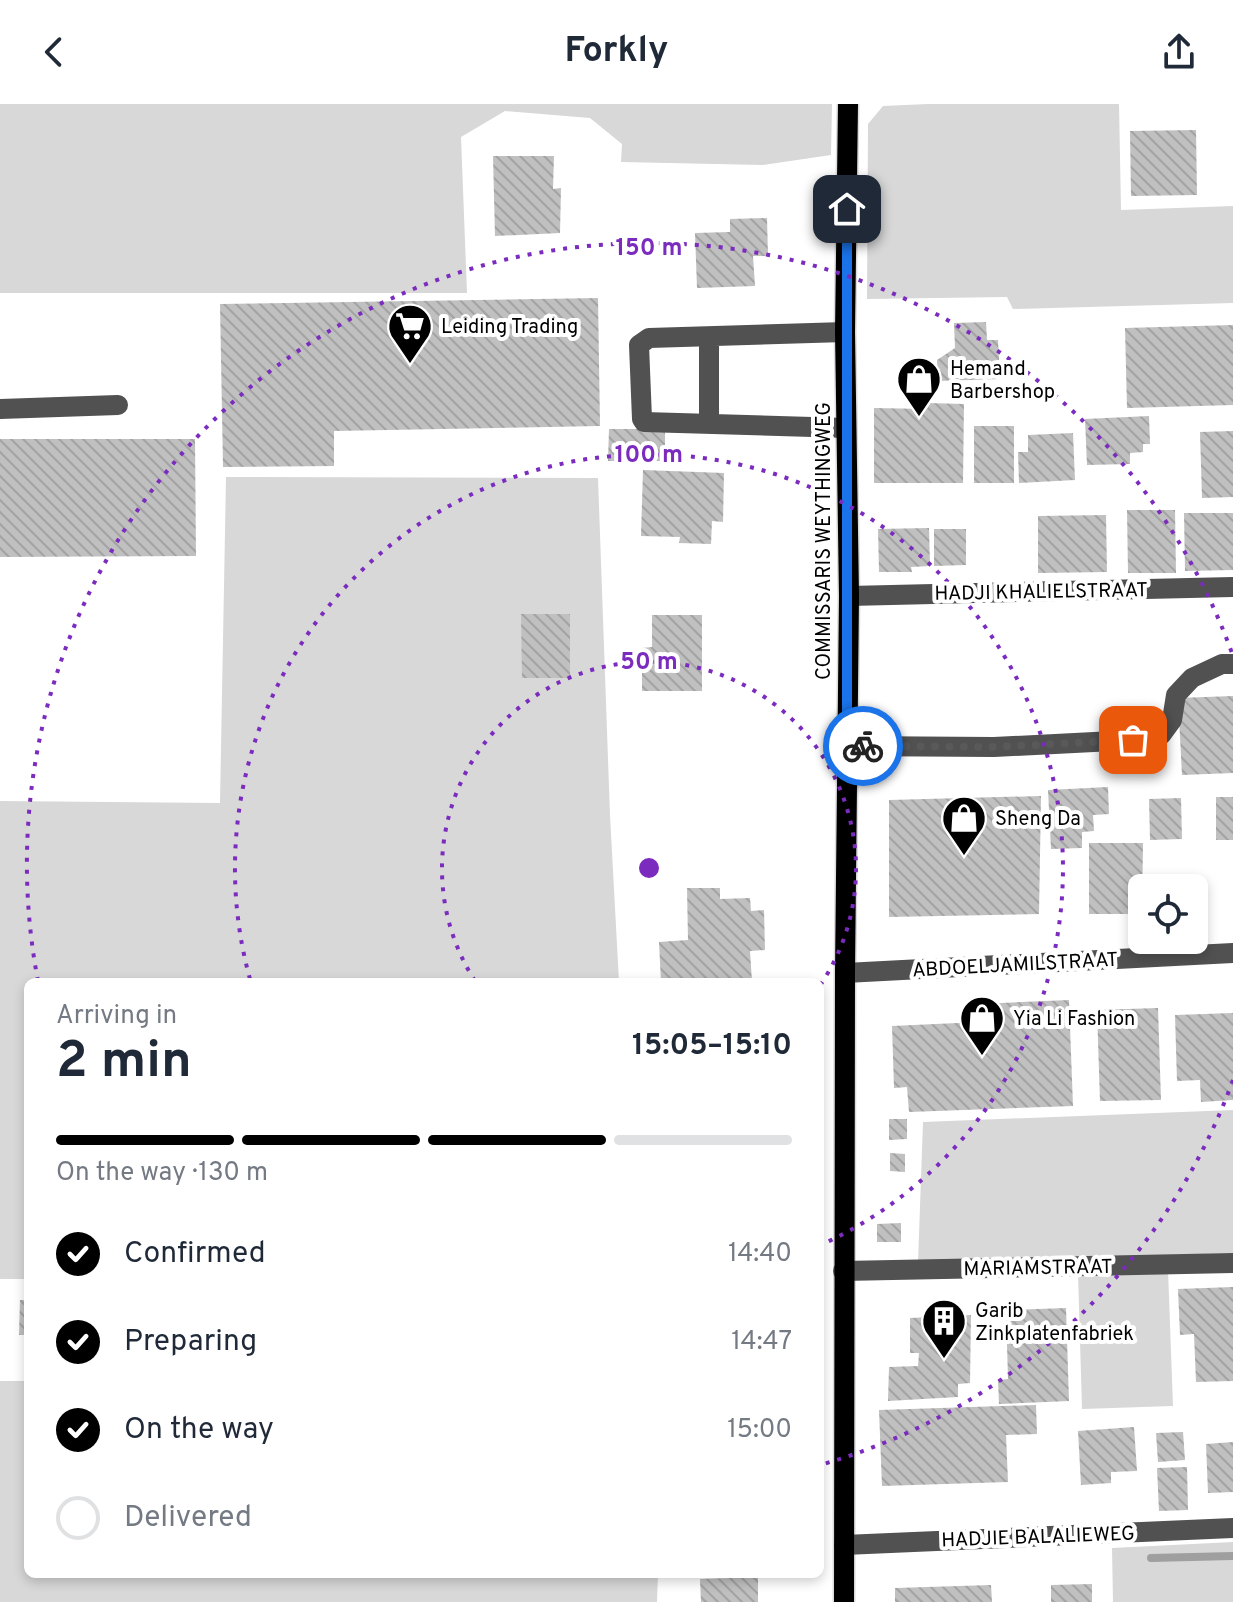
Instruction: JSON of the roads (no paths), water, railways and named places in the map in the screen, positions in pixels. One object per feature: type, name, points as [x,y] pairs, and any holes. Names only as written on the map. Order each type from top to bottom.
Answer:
[{"type":"main road","name":"COMMISSARIS WEYTHINGWEG","points":[[844,1602],[848,104]]},
{"type":"street","points":[[845,332],[649,338],[639,345],[643,421],[846,428]]},
{"type":"street","points":[[709,337],[709,423]]},
{"type":"street","points":[[0,409],[118,405]]},
{"type":"street","name":"HADJI KHALIELSTRAAT","points":[[849,596],[1233,587]]},
{"type":"street","points":[[847,746],[994,747],[1133,740],[1161,735],[1172,720],[1176,695],[1192,678],[1222,664],[1233,664]]},
{"type":"street","name":"ABDOELJAMILSTRAAT","points":[[845,973],[1233,953]]},
{"type":"street","name":"MARIAMSTRAAT","points":[[843,1271],[1233,1263]]},
{"type":"street","name":"HADJIE BALALIEWEG","points":[[844,1545],[1233,1528]]},
{"type":"waterway","points":[[1151,1558],[1233,1556]]},
{"type":"place","name":"Leiding Trading","points":[[410,365]]},
{"type":"place","name":"Hemand Barbershop","points":[[919,418]]},
{"type":"place","name":"Sheng Da","points":[[964,857]]},
{"type":"place","name":"Yia Li Fashion","points":[[982,1057]]},
{"type":"place","name":"Garib Zinkplatenfabriek","points":[[944,1360]]}]
